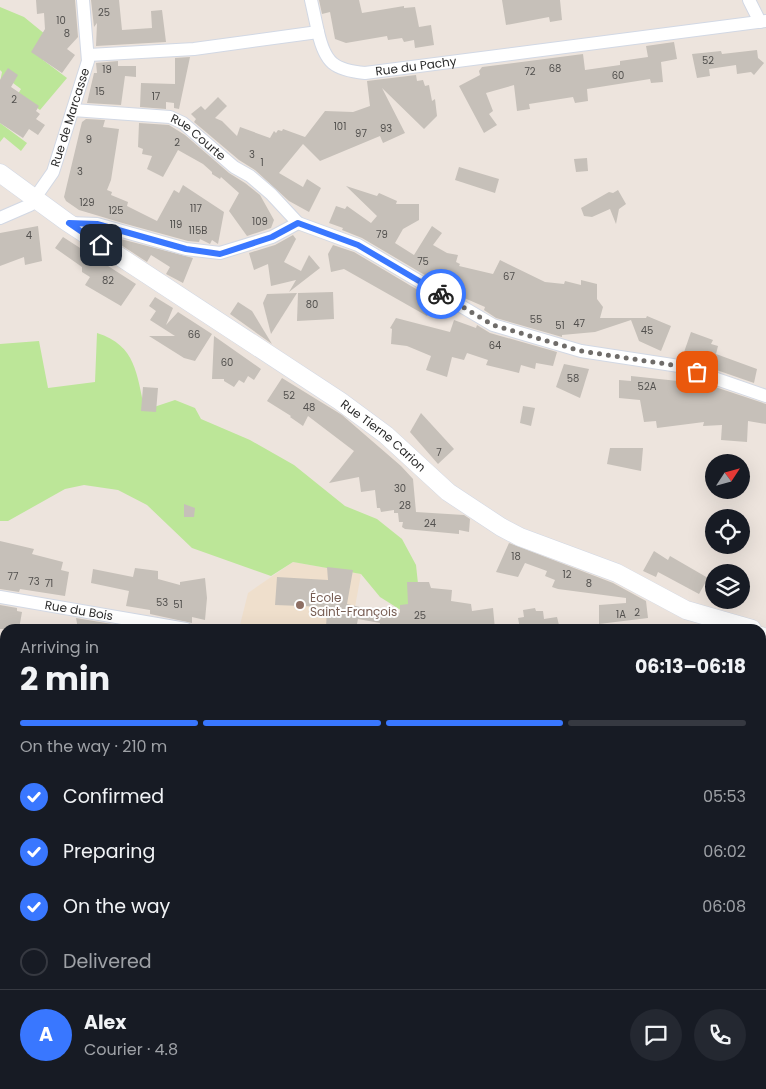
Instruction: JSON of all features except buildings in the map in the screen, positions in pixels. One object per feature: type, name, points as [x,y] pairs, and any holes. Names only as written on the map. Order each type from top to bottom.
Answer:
[{"type":"street","name":"Rue de Marcasse","points":[[36,199],[53,172],[89,55],[83,0]]},
{"type":"street","points":[[89,55],[194,50],[318,32],[312,0]]},
{"type":"street","points":[[749,0],[763,22]]},
{"type":"street","name":"Rue du Pachy","points":[[318,32],[325,55],[334,66],[349,72],[365,73],[763,22]]},
{"type":"street","name":"Rue Courte","points":[[73,110],[170,118],[184,123],[234,167],[250,176],[271,194],[298,223]]},
{"type":"street","name":"Rue Tierne Carion","points":[[0,173],[69,223],[340,401],[386,435],[448,492],[501,527],[520,537],[617,573],[686,610],[735,624]]},
{"type":"street","points":[[0,218],[25,208],[36,199]]},
{"type":"street","points":[[69,223],[97,224],[186,249],[220,254],[272,237],[298,223],[358,245],[493,325],[581,351],[679,366],[766,396]]},
{"type":"street","name":"Rue du Bois","points":[[0,597],[135,624]]},
{"type":"shaded area","name":"École Saint-François","points":[[293,562],[361,574],[352,624],[240,624],[248,593]]},
{"type":"green space","points":[[0,7],[24,17],[62,48],[50,51],[43,60],[67,78],[40,110],[18,94],[21,89],[9,80],[0,82],[2,72],[0,70]]},
{"type":"green space","points":[[0,123],[27,143],[21,151],[4,137],[0,142]]},
{"type":"green space","points":[[97,333],[120,345],[133,363],[145,410],[175,400],[195,408],[201,419],[250,440],[294,465],[345,506],[377,519],[402,539],[416,565],[419,593],[407,614],[380,597],[361,574],[293,562],[271,576],[192,548],[147,505],[118,490],[84,485],[65,489],[8,521],[0,521],[0,344],[39,341],[48,388],[95,382]]},
{"type":"way so far","points":[[441,294],[493,325],[581,351],[679,366],[697,372]]},
{"type":"place","name":"École Saint-François","points":[[300,605]]},
{"type":"route","points":[[101,245],[69,223],[97,224],[186,249],[220,254],[272,237],[298,223],[358,245],[441,294]]}]
